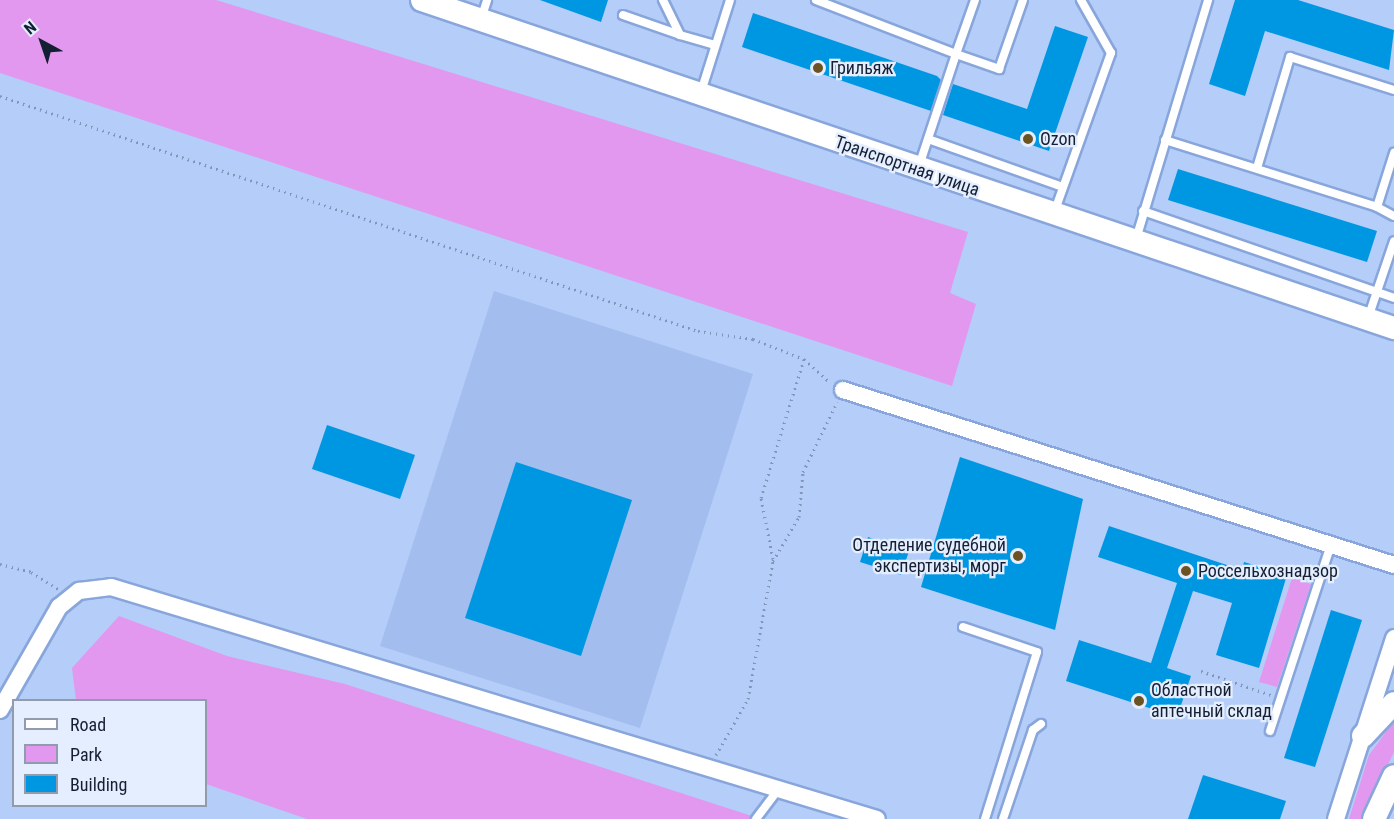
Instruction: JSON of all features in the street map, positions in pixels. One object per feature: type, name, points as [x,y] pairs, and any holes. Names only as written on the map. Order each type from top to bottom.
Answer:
[{"type":"street","name":"Транспортная улица","points":[[422,0],[484,10],[700,95],[1054,216],[1394,328]]},
{"type":"street","points":[[843,390],[1394,566]]},
{"type":"street","points":[[0,711],[69,597],[111,587],[877,819]]},
{"type":"street","points":[[1336,819],[1394,638]]},
{"type":"street","points":[[1363,736],[1394,702]]},
{"type":"street","points":[[1374,819],[1394,776]]},
{"type":"lane","points":[[663,0],[680,35]]},
{"type":"lane","points":[[700,95],[730,0]]},
{"type":"lane","points":[[816,0],[999,69],[1023,0]]},
{"type":"lane","points":[[918,170],[975,0]]},
{"type":"lane","points":[[1054,216],[1111,53],[1081,0]]},
{"type":"lane","points":[[1135,242],[1208,0]]},
{"type":"lane","points":[[623,15],[714,45]]},
{"type":"lane","points":[[1257,168],[1290,57],[1394,90]]},
{"type":"lane","points":[[928,138],[1063,187]]},
{"type":"lane","points":[[1165,140],[1377,207],[1394,216]]},
{"type":"lane","points":[[1377,207],[1391,171],[1394,153]]},
{"type":"lane","points":[[1143,211],[1394,298]]},
{"type":"lane","points":[[1367,319],[1394,241]]},
{"type":"lane","points":[[1384,268],[1394,272]]},
{"type":"lane","points":[[1270,731],[1331,544]]},
{"type":"lane","points":[[963,627],[1037,652],[985,819]]},
{"type":"lane","points":[[1003,819],[1033,730],[1041,724]]},
{"type":"lane","points":[[756,819],[778,790]]},
{"type":"path","points":[[0,96],[698,332],[753,339],[804,359],[843,390],[803,472],[799,517],[773,561],[748,699],[716,753],[719,772]]},
{"type":"path","points":[[773,561],[761,498],[804,359]]},
{"type":"path","points":[[0,564],[43,578],[69,597]]},
{"type":"path","points":[[1201,671],[1281,698]]},
{"type":"shaded area","points":[[494,291],[753,374],[640,728],[380,646]]},
{"type":"green space","points":[[0,0],[216,0],[968,232],[950,293],[976,304],[952,386],[0,73]]},
{"type":"green space","points":[[1292,578],[1311,584],[1277,687],[1259,682]]},
{"type":"green space","points":[[119,616],[227,656],[345,684],[761,819],[307,819],[207,784],[207,699],[76,699],[72,668]]},
{"type":"green space","points":[[1394,721],[1394,752],[1361,819],[1349,819],[1369,755]]},
{"type":"building","points":[[540,0],[608,0],[601,22]]},
{"type":"building","points":[[1235,0],[1298,0],[1394,30],[1389,70],[1265,31],[1245,96],[1209,84]]},
{"type":"building","points":[[753,13],[937,76],[941,80],[931,111],[742,47]]},
{"type":"building","points":[[1055,26],[1088,37],[1049,151],[943,115],[953,84],[1027,109]]},
{"type":"building","points":[[1178,169],[1377,231],[1367,262],[1168,200]]},
{"type":"building","points":[[327,425],[415,455],[400,499],[312,469]]},
{"type":"building","points":[[960,457],[1083,499],[1055,630],[921,587]]},
{"type":"building","points":[[516,462],[632,500],[581,656],[465,618]]},
{"type":"building","points":[[1109,526],[1242,570],[1244,562],[1287,575],[1259,668],[1216,655],[1232,603],[1193,591],[1167,668],[1191,676],[1177,717],[1066,681],[1079,640],[1151,663],[1177,583],[1098,557]]},
{"type":"building","points":[[868,537],[909,551],[901,575],[860,562]]},
{"type":"building","points":[[1331,610],[1362,620],[1315,767],[1284,758]]},
{"type":"building","points":[[1203,775],[1286,801],[1280,819],[1188,819]]},
{"type":"place","name":"Грильяж","points":[[818,68]]},
{"type":"place","name":"Ozon","points":[[1028,139]]},
{"type":"place","name":"Отделение судебной экспертизы, морг","points":[[1018,556]]},
{"type":"place","name":"Россельхознадзор","points":[[1186,571]]},
{"type":"place","name":"Областной аптечный склад","points":[[1139,701]]}]
